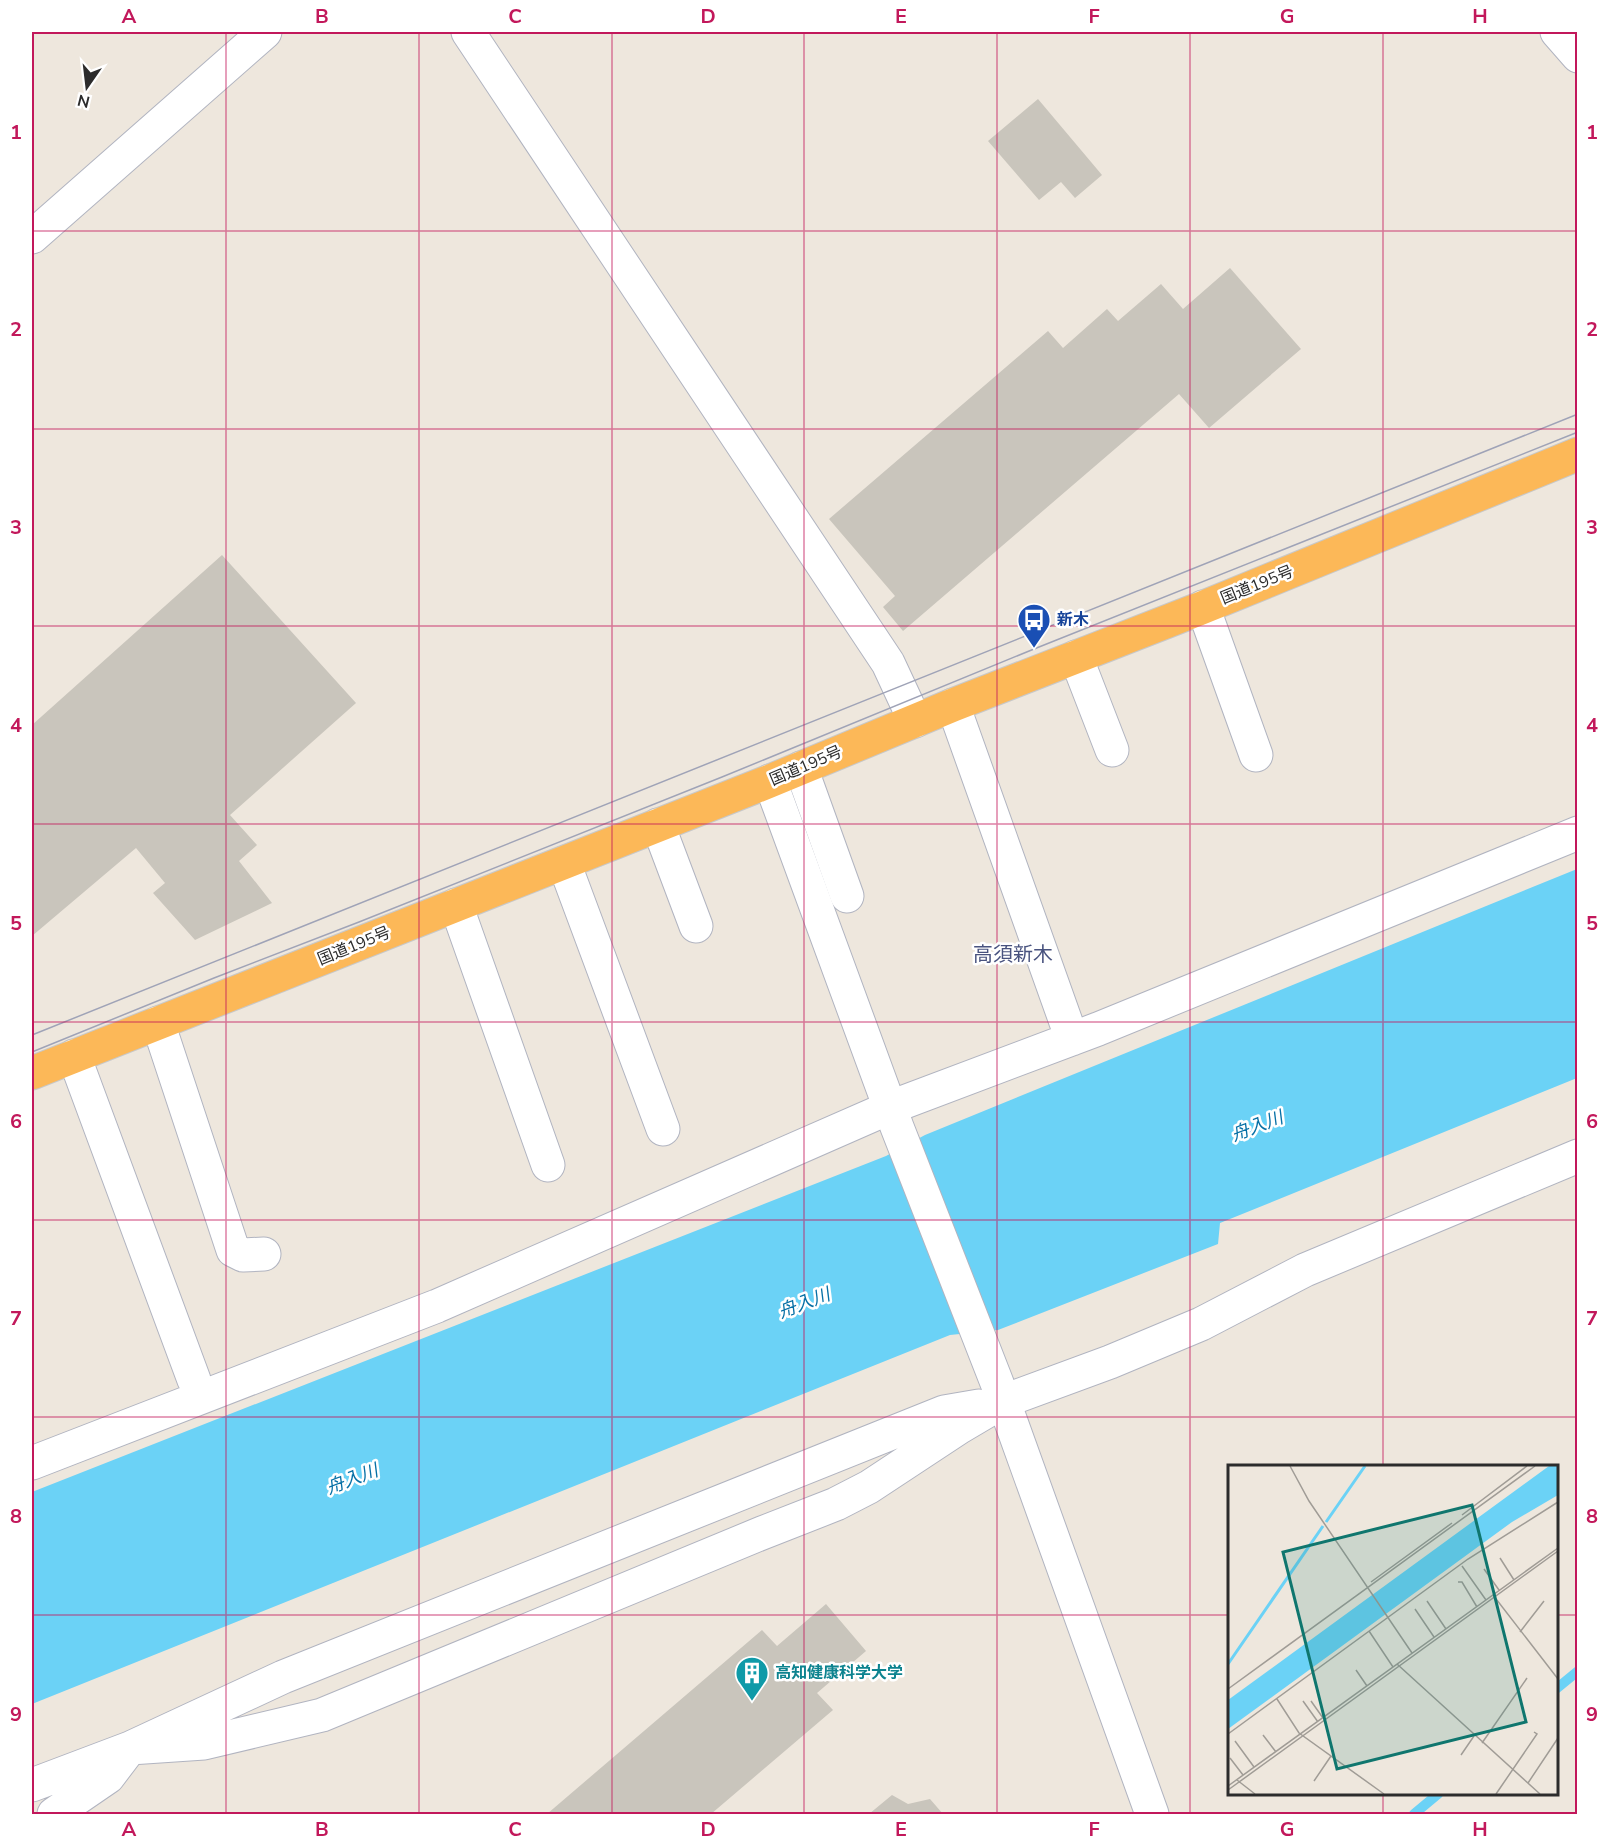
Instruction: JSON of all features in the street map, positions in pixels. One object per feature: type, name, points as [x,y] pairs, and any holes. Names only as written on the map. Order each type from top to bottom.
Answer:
[{"type":"highway","name":"国道195号","points":[[32,1073],[770,781],[1578,454]]},
{"type":"street","points":[[32,237],[265,32]]},
{"type":"street","points":[[468,32],[888,663],[915,721]]},
{"type":"street","points":[[1557,32],[1578,56]]},
{"type":"street","points":[[1203,607],[1256,755]]},
{"type":"street","points":[[1076,657],[1112,750]]},
{"type":"street","points":[[953,705],[1072,1039]]},
{"type":"street","points":[[801,768],[847,896]]},
{"type":"street","points":[[770,781],[894,1117],[1001,1392],[1152,1815]]},
{"type":"street","points":[[649,828],[686,928]]},
{"type":"street","points":[[32,1463],[437,1306],[894,1117],[1072,1039],[1578,833]]},
{"type":"street","points":[[564,863],[663,1129]]},
{"type":"street","points":[[456,905],[548,1165]]},
{"type":"street","points":[[158,1023],[233,1250],[243,1255],[264,1254]]},
{"type":"street","points":[[74,1056],[172,1283],[194,1380]]},
{"type":"street","points":[[32,1785],[130,1748],[283,1677],[944,1412],[1001,1392],[1131,1354],[1200,1324],[1305,1270],[1578,1156]]},
{"type":"street","points":[[54,1815],[108,1777],[130,1748],[204,1743],[322,1715],[836,1504],[869,1487],[960,1426],[1001,1392]]},
{"type":"water","name":"舟入川","points":[[1577,869],[1577,1078],[1220,1223],[1218,1244],[998,1330],[950,1335],[32,1704],[32,1492],[886,1156],[925,1135]]},
{"type":"building","points":[[1038,99],[1102,175],[1075,198],[1061,182],[1039,200],[988,141]]},
{"type":"building","points":[[1230,268],[1301,349],[1209,428],[1179,394],[903,631],[883,607],[895,596],[829,519],[1048,331],[1063,348],[1107,309],[1118,321],[1161,284],[1183,309]]},
{"type":"building","points":[[222,555],[356,703],[230,815],[257,845],[239,861],[272,903],[195,940],[153,893],[165,883],[136,848],[32,936],[32,725]]},
{"type":"building","name":"高知健康科学大学","points":[[826,1604],[866,1651],[817,1693],[833,1710],[711,1814],[547,1814],[762,1630],[777,1646]]},
{"type":"building","points":[[892,1795],[908,1804],[930,1799],[943,1814],[869,1814]]},
{"type":"waterway","points":[[1558,1687],[1578,1671]]},
{"type":"waterway","points":[[1414,1814],[1437,1795]]},
{"type":"tram line","points":[[32,1035],[1578,414]]},
{"type":"tram line","points":[[32,1052],[1578,432]]},
{"type":"place","name":"新木","points":[[1034,649]]},
{"type":"place","name":"高知健康科学大学","points":[[752,1702]]},
{"type":"district","name":"高須新木","points":[[1013,954]]}]
